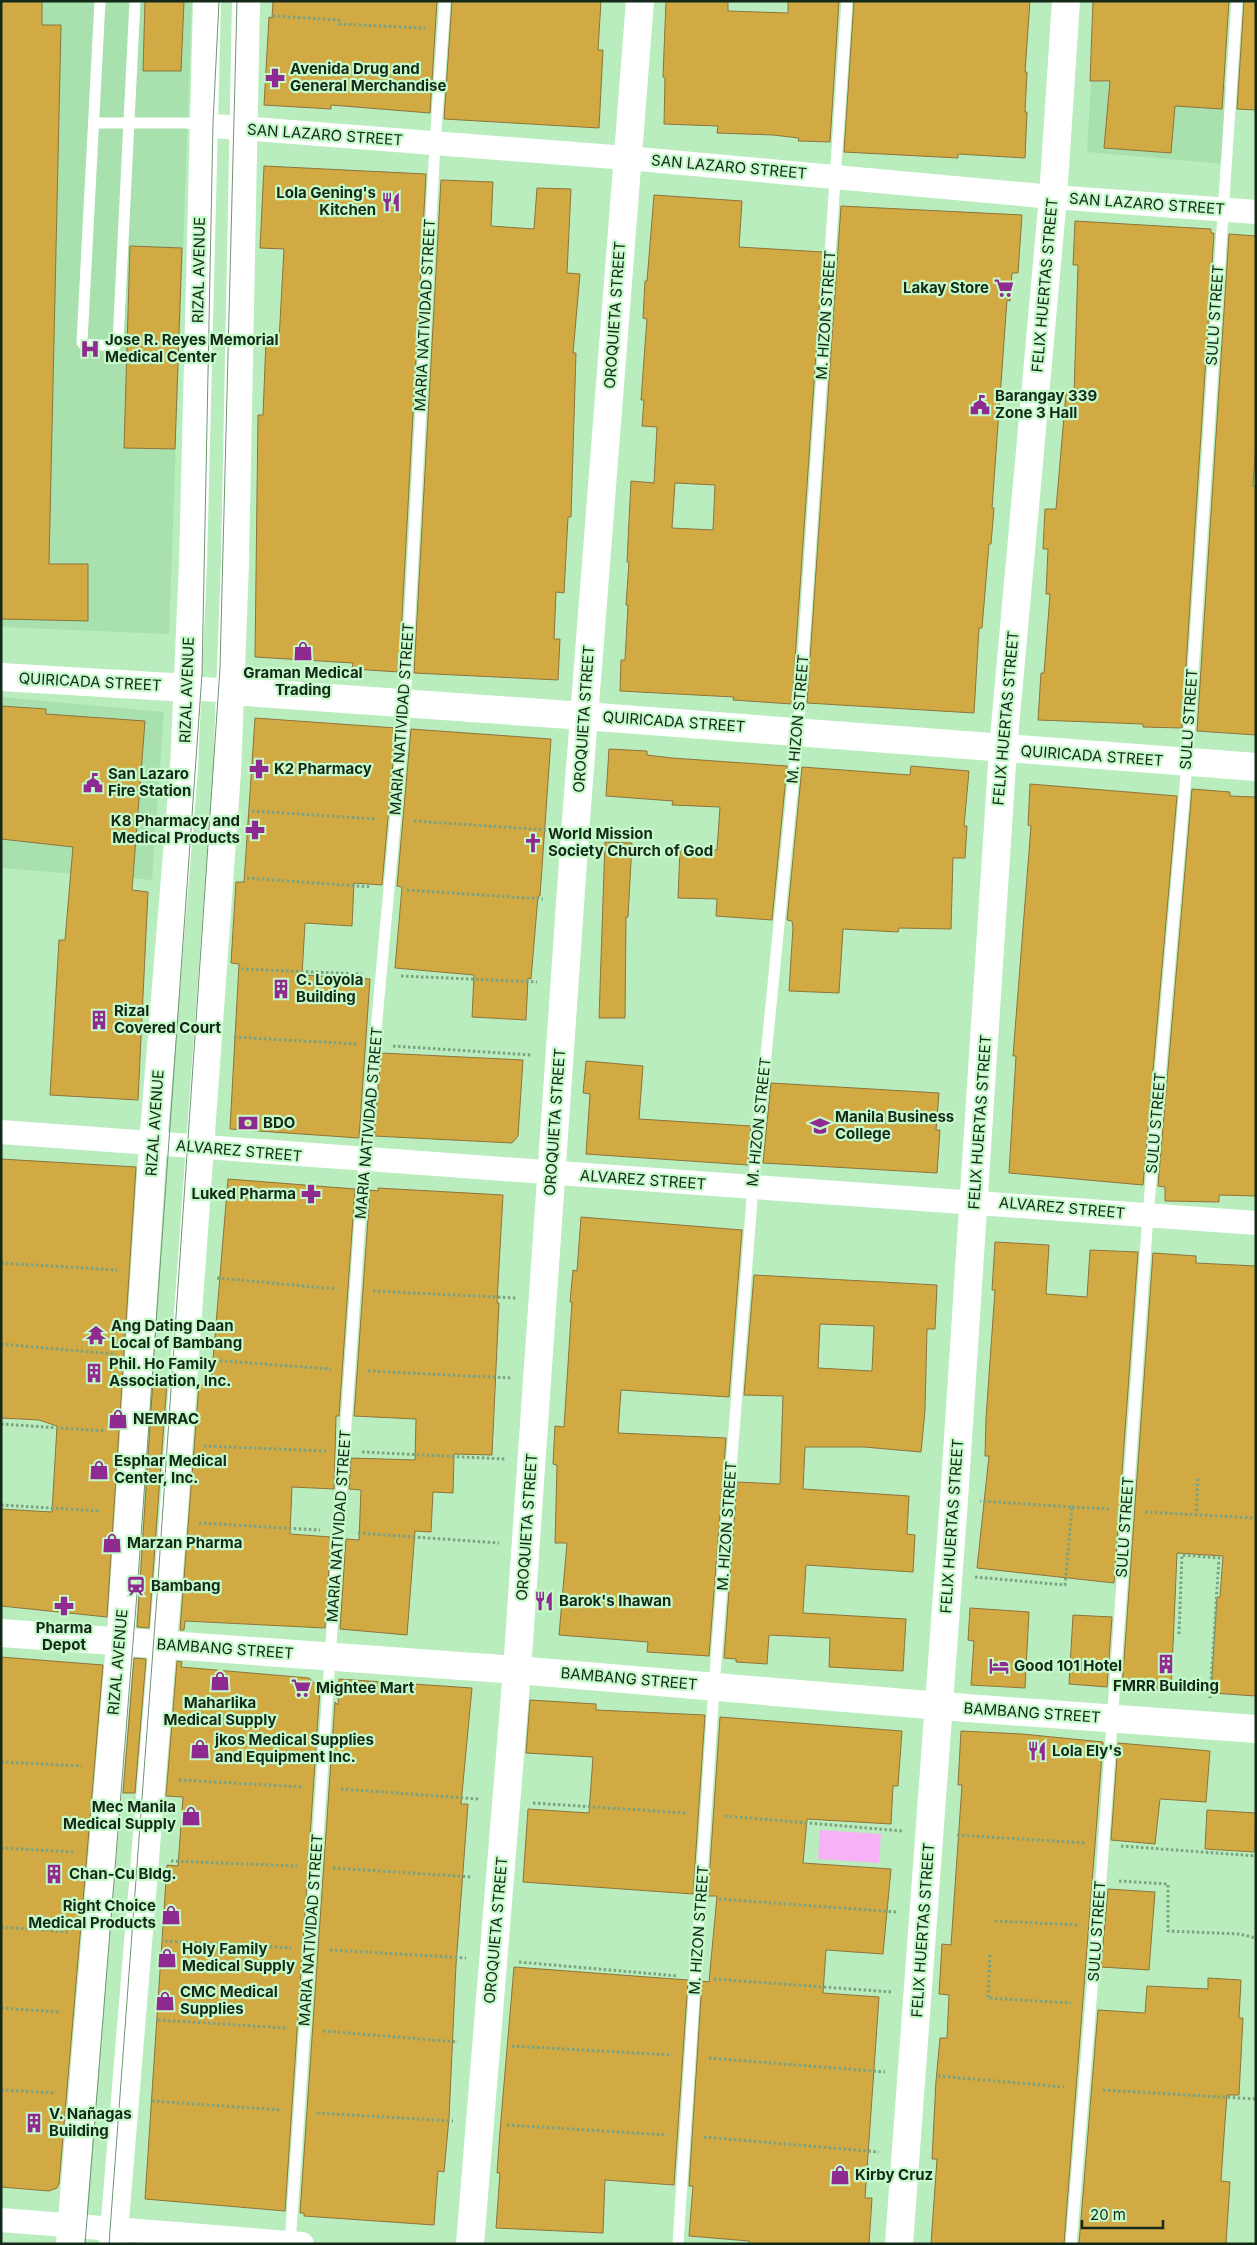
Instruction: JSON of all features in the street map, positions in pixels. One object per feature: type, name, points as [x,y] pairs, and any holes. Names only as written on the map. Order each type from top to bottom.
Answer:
[{"type":"street","name":"RIZAL AVENUE","points":[[71,2234],[120,1642],[153,1144],[184,769],[193,563],[202,125],[207,1]]},
{"type":"street","name":"OROQUIETA STREET","points":[[470,2244],[518,1670],[584,716],[640,1]]},
{"type":"street","name":"FELIX HUERTAS STREET","points":[[899,2244],[940,1706],[975,1201],[1003,749],[1053,198],[1066,1]]},
{"type":"street","points":[[113,2236],[174,1512],[227,772],[231,691],[245,8]]},
{"type":"street","name":"SAN LAZARO STREET","points":[[202,125],[627,158],[1053,198],[1256,212]]},
{"type":"street","name":"QUIRICADA STREET","points":[[1,677],[405,702],[1256,768]]},
{"type":"street","points":[[184,769],[227,772]]},
{"type":"street","name":"ALVAREZ STREET","points":[[1,1132],[364,1161],[975,1201],[1256,1223]]},
{"type":"street","name":"BAMBANG STREET","points":[[1,1634],[518,1670],[940,1706],[1256,1729]]},
{"type":"street","points":[[1,2220],[71,2234],[294,2243]]},
{"type":"lane","points":[[100,1],[82,342],[83,344],[115,346],[118,342],[135,1]]},
{"type":"lane","name":"MARIA NATIVIDAD STREET","points":[[294,2243],[298,2112],[364,1161],[405,702],[434,144],[445,1]]},
{"type":"lane","name":"M. HIZON STREET","points":[[678,2244],[714,1687],[753,1187],[798,732],[847,1]]},
{"type":"lane","name":"SULU STREET","points":[[1071,2244],[1092,2005],[1148,1215],[1187,763],[1237,1]]},
{"type":"lane","points":[[94,123],[187,123],[202,125]]},
{"type":"path","points":[[245,8],[338,20],[338,24],[443,28]]},
{"type":"path","points":[[1,1263],[145,1271]]},
{"type":"path","points":[[1,1344],[139,1356]]},
{"type":"path","points":[[1,1424],[134,1432]]},
{"type":"path","points":[[1196,1516],[1198,1478]]},
{"type":"path","points":[[954,1500],[1196,1516],[1256,1518]]},
{"type":"path","points":[[1,1506],[129,1513]]},
{"type":"path","points":[[949,1575],[1065,1585],[1072,1507]]},
{"type":"path","points":[[1179,1634],[1182,1555],[1219,1558],[1208,1726]]},
{"type":"path","points":[[1,1762],[110,1767]]},
{"type":"path","points":[[1,1848],[103,1854]]},
{"type":"path","points":[[1101,1880],[1168,1884],[1168,1931],[1239,1934],[1256,1938]]},
{"type":"path","points":[[701,1898],[924,1914]]},
{"type":"path","points":[[995,1921],[1097,1926]]},
{"type":"path","points":[[1,1927],[96,1934]]},
{"type":"path","points":[[137,1940],[494,1960],[696,1978],[918,1994]]},
{"type":"path","points":[[990,1955],[988,1998],[1092,2005]]},
{"type":"path","points":[[1,2008],[89,2014]]},
{"type":"path","points":[[1,2090],[82,2095]]},
{"type":"path","points":[[124,2099],[298,2112],[685,2136],[906,2154]]},
{"type":"shaded area","name":"Jose R. Reyes Memorial Medical Center","points":[[1,1],[192,1],[169,634],[1,627]]},
{"type":"shaded area","points":[[1091,82],[1229,86],[1223,164],[1087,152]]},
{"type":"shaded area","points":[[1,697],[164,712],[152,880],[1,868]]},
{"type":"shaded area","points":[[820,1830],[881,1834],[879,1863],[818,1859]]},
{"type":"building","points":[[1,1],[42,1],[42,25],[61,25],[49,564],[88,564],[88,621],[1,619]]},
{"type":"building","points":[[145,1],[184,1],[181,71],[143,71]]},
{"type":"building","points":[[273,1],[437,1],[430,113],[331,105],[331,109],[264,105],[269,17],[272,18]]},
{"type":"building","points":[[452,1],[601,1],[598,50],[603,50],[599,128],[444,119]]},
{"type":"building","points":[[666,1],[728,1],[728,11],[788,13],[788,1],[839,1],[830,142],[798,141],[799,138],[773,135],[717,133],[718,126],[664,124],[665,78],[663,77]]},
{"type":"building","points":[[854,1],[1030,1],[1025,72],[1027,72],[1025,112],[1027,112],[1025,158],[958,154],[958,158],[844,152]]},
{"type":"building","points":[[1093,1],[1229,1],[1222,109],[1175,106],[1171,153],[1104,148],[1110,81],[1090,81]]},
{"type":"building","points":[[1244,1],[1256,1],[1256,110],[1237,109]]},
{"type":"building","points":[[264,166],[426,174],[399,672],[352,669],[353,663],[255,657],[258,415],[263,415],[266,340],[279,340],[284,249],[260,248]]},
{"type":"building","points":[[441,180],[493,182],[491,226],[534,229],[537,188],[571,189],[567,273],[580,274],[573,353],[576,353],[571,517],[568,517],[564,593],[556,592],[554,639],[560,639],[558,680],[414,673]]},
{"type":"building","points":[[654,195],[742,201],[739,247],[823,252],[792,704],[733,700],[734,697],[620,691],[621,660],[625,660],[628,605],[626,605],[629,562],[627,562],[631,481],[654,483],[657,427],[642,426],[644,400],[641,400],[647,319],[643,318],[645,281],[647,281]],"holes":[[[675,483],[715,485],[713,530],[672,528]]]},
{"type":"building","points":[[841,206],[1022,215],[1018,273],[1012,273],[1010,301],[1007,300],[992,508],[994,508],[982,628],[979,628],[974,713],[807,703]]},
{"type":"building","points":[[1075,221],[1211,229],[1211,233],[1214,233],[1182,728],[1143,727],[1143,724],[1038,720],[1041,673],[1044,673],[1050,594],[1046,594],[1048,549],[1043,549],[1045,509],[1056,509],[1066,393],[1074,393],[1078,265],[1073,265]]},
{"type":"building","points":[[1229,234],[1256,236],[1256,444],[1253,486],[1256,486],[1256,735],[1197,731]]},
{"type":"building","points":[[130,246],[182,248],[175,449],[124,448]]},
{"type":"building","points":[[1,706],[46,709],[46,714],[145,721],[132,890],[148,892],[138,1100],[50,1095],[59,940],[65,940],[73,847],[1,839]]},
{"type":"building","points":[[255,718],[396,728],[382,885],[354,883],[352,926],[305,923],[302,975],[370,979],[359,1138],[230,1129],[239,964],[231,963],[236,882],[244,882]]},
{"type":"building","points":[[411,729],[551,739],[540,896],[538,896],[531,979],[528,978],[526,1020],[472,1017],[474,975],[395,968],[402,887],[397,886]]},
{"type":"building","points":[[609,749],[647,751],[647,755],[672,758],[787,766],[772,920],[716,916],[717,899],[678,898],[680,849],[717,850],[720,807],[672,805],[673,801],[606,796]]},
{"type":"building","points":[[911,766],[969,771],[964,826],[967,826],[965,858],[953,858],[951,929],[899,928],[898,932],[843,929],[839,993],[789,991],[793,927],[792,921],[787,920],[802,767],[910,775]]},
{"type":"building","points":[[1030,784],[1177,796],[1143,1185],[1009,1173],[1016,1056],[1013,1056],[1031,826],[1028,825]]},
{"type":"building","points":[[1192,789],[1230,792],[1230,796],[1256,797],[1256,1196],[1219,1195],[1219,1202],[1165,1201],[1165,1187],[1158,1186]]},
{"type":"building","points":[[605,842],[632,843],[628,917],[626,917],[625,1018],[599,1018]]},
{"type":"building","points":[[381,1053],[523,1060],[518,1136],[512,1143],[374,1136]]},
{"type":"building","points":[[586,1061],[643,1066],[639,1119],[751,1126],[748,1165],[586,1154],[590,1094],[583,1093]]},
{"type":"building","name":"Manila Business College","points":[[771,1083],[939,1093],[936,1130],[940,1130],[937,1173],[763,1163]]},
{"type":"building","points":[[1,1159],[136,1167],[107,1617],[1,1606],[1,1509],[52,1512],[57,1426],[39,1420],[1,1418]]},
{"type":"building","points":[[228,1179],[355,1189],[339,1416],[336,1416],[334,1489],[292,1487],[290,1534],[331,1537],[325,1628],[185,1621],[184,1630],[180,1630],[199,1384],[211,1384]]},
{"type":"building","points":[[378,1188],[503,1195],[492,1455],[454,1454],[453,1493],[433,1492],[431,1532],[415,1531],[407,1635],[340,1629],[346,1539],[359,1540],[361,1490],[349,1489],[351,1458],[415,1460],[416,1419],[354,1416],[370,1190],[378,1191]]},
{"type":"building","points":[[581,1217],[742,1230],[729,1397],[621,1390],[618,1433],[726,1438],[709,1656],[647,1652],[648,1642],[559,1635],[567,1543],[555,1543],[557,1465],[553,1464],[555,1426],[564,1427],[572,1302],[570,1302],[573,1270],[577,1271]]},
{"type":"building","points":[[995,1242],[1049,1245],[1046,1294],[1087,1297],[1090,1250],[1138,1252],[1114,1583],[977,1568],[989,1456],[985,1456],[986,1418],[995,1290],[992,1290]]},
{"type":"building","points":[[1153,1253],[1196,1256],[1196,1263],[1256,1266],[1256,1696],[1211,1693],[1217,1597],[1220,1597],[1223,1556],[1177,1553],[1171,1691],[1122,1688]]},
{"type":"building","points":[[754,1275],[937,1285],[935,1329],[927,1329],[925,1411],[921,1452],[864,1447],[805,1447],[803,1489],[909,1496],[907,1534],[915,1535],[913,1572],[806,1565],[803,1613],[906,1619],[903,1671],[829,1667],[830,1638],[769,1635],[767,1664],[736,1662],[736,1659],[724,1658],[737,1482],[780,1484],[783,1396],[744,1395]],"holes":[[[820,1324],[874,1326],[872,1371],[818,1368]]]},
{"type":"building","points":[[153,1380],[167,1381],[149,1628],[137,1627]]},
{"type":"building","points":[[970,1608],[1029,1612],[1025,1688],[971,1685],[974,1641],[968,1640]]},
{"type":"building","points":[[1073,1615],[1112,1617],[1107,1687],[1069,1684]]},
{"type":"building","points":[[1,1657],[103,1665],[59,2184],[57,2188],[49,2191],[1,2187]]},
{"type":"building","points":[[134,1658],[146,1659],[135,1793],[123,1793]]},
{"type":"building","points":[[177,1661],[182,1662],[181,1667],[309,1678],[320,1688],[285,2211],[145,2199],[167,1865],[178,1866],[183,1797],[166,1796]]},
{"type":"building","points":[[339,1679],[472,1688],[461,1804],[468,1804],[456,1965],[449,2118],[444,2172],[438,2171],[434,2225],[304,2216],[304,2213],[300,2213],[335,1702],[338,1705]]},
{"type":"building","points":[[530,1700],[596,1704],[596,1710],[705,1715],[693,1894],[523,1882],[528,1809],[589,1813],[593,1757],[526,1753]]},
{"type":"building","points":[[720,1717],[902,1731],[898,1786],[893,1786],[891,1824],[807,1819],[803,1863],[891,1869],[883,1954],[826,1950],[823,1993],[879,1997],[865,2198],[872,2198],[869,2244],[749,2244],[749,2241],[689,2236],[693,2186],[689,2186],[702,1981],[709,1982],[717,1896],[708,1896]]},
{"type":"building","points":[[961,1731],[1022,1734],[1103,1742],[1064,2244],[931,2244],[937,2159],[932,2159],[936,2081],[940,2038],[947,2038],[949,1995],[939,1994],[942,1944],[951,1945],[962,1785],[958,1785]]},
{"type":"building","points":[[1118,1743],[1210,1751],[1206,1802],[1160,1799],[1155,1844],[1111,1840]]},
{"type":"building","points":[[1207,1810],[1256,1813],[1254,1852],[1205,1849]]},
{"type":"building","points":[[1108,1889],[1155,1892],[1149,1970],[1101,1967]]},
{"type":"building","points":[[514,1967],[688,1980],[674,2185],[605,2180],[603,2233],[496,2228],[500,2173],[497,2173]]},
{"type":"building","points":[[1208,1978],[1241,1980],[1239,2018],[1243,2018],[1239,2095],[1227,2095],[1221,2181],[1230,2182],[1226,2244],[1079,2244],[1098,2010],[1145,2013],[1147,1986],[1208,1989]]},
{"type":"tram line","points":[[85,2244],[137,1593],[202,674],[213,123],[219,1]]},
{"type":"tram line","points":[[109,2244],[157,1596],[220,668],[237,1]]},
{"type":"place","name":"Avenida Drug and General Merchandise","points":[[275,78]]},
{"type":"place","name":"Lola Gening's Kitchen","points":[[391,202]]},
{"type":"place","name":"Lakay Store","points":[[1004,288]]},
{"type":"place","name":"Jose R. Reyes Memorial Medical Center","points":[[90,349]]},
{"type":"place","name":"Barangay 339 Zone 3 Hall","points":[[980,405]]},
{"type":"place","name":"Graman Medical Trading","points":[[303,651]]},
{"type":"place","name":"K2 Pharmacy","points":[[259,769]]},
{"type":"place","name":"San Lazaro Fire Station","points":[[93,783]]},
{"type":"place","name":"K8 Pharmacy and Medical Products","points":[[255,830]]},
{"type":"place","name":"World Mission Society Church of God","points":[[533,843]]},
{"type":"place","name":"C. Loyola Building","points":[[281,989]]},
{"type":"place","name":"Rizal Covered Court","points":[[99,1020]]},
{"type":"place","name":"BDO","points":[[248,1123]]},
{"type":"place","name":"Manila Business College","points":[[820,1126]]},
{"type":"place","name":"Luked Pharma","points":[[311,1194]]},
{"type":"place","name":"Ang Dating Daan Local of Bambang","points":[[96,1335]]},
{"type":"place","name":"Phil. Ho Family Association, Inc.","points":[[94,1373]]},
{"type":"place","name":"NEMRAC","points":[[118,1419]]},
{"type":"place","name":"Esphar Medical Center, Inc.","points":[[99,1470]]},
{"type":"place","name":"Marzan Pharma","points":[[112,1543]]},
{"type":"place","name":"Bambang","points":[[136,1586]]},
{"type":"place","name":"Barok's Ihawan","points":[[544,1601]]},
{"type":"place","name":"Pharma Depot","points":[[64,1606]]},
{"type":"place","name":"FMRR Building","points":[[1166,1664]]},
{"type":"place","name":"Good 101 Hotel","points":[[999,1666]]},
{"type":"place","name":"Maharlika Medical Supply","points":[[220,1681]]},
{"type":"place","name":"Mightee Mart","points":[[301,1688]]},
{"type":"place","name":"jkos Medical Supplies and Equipment Inc.","points":[[200,1749]]},
{"type":"place","name":"Lola Ely's","points":[[1037,1751]]},
{"type":"place","name":"Mec Manila Medical Supply","points":[[191,1816]]},
{"type":"place","name":"Chan-Cu Bldg.","points":[[54,1874]]},
{"type":"place","name":"Right Choice Medical Products","points":[[171,1915]]},
{"type":"place","name":"Holy Family Medical Supply","points":[[167,1958]]},
{"type":"place","name":"CMC Medical Supplies","points":[[165,2001]]},
{"type":"place","name":"V. Nañagas Building","points":[[34,2123]]},
{"type":"place","name":"Kirby Cruz","points":[[840,2175]]}]
